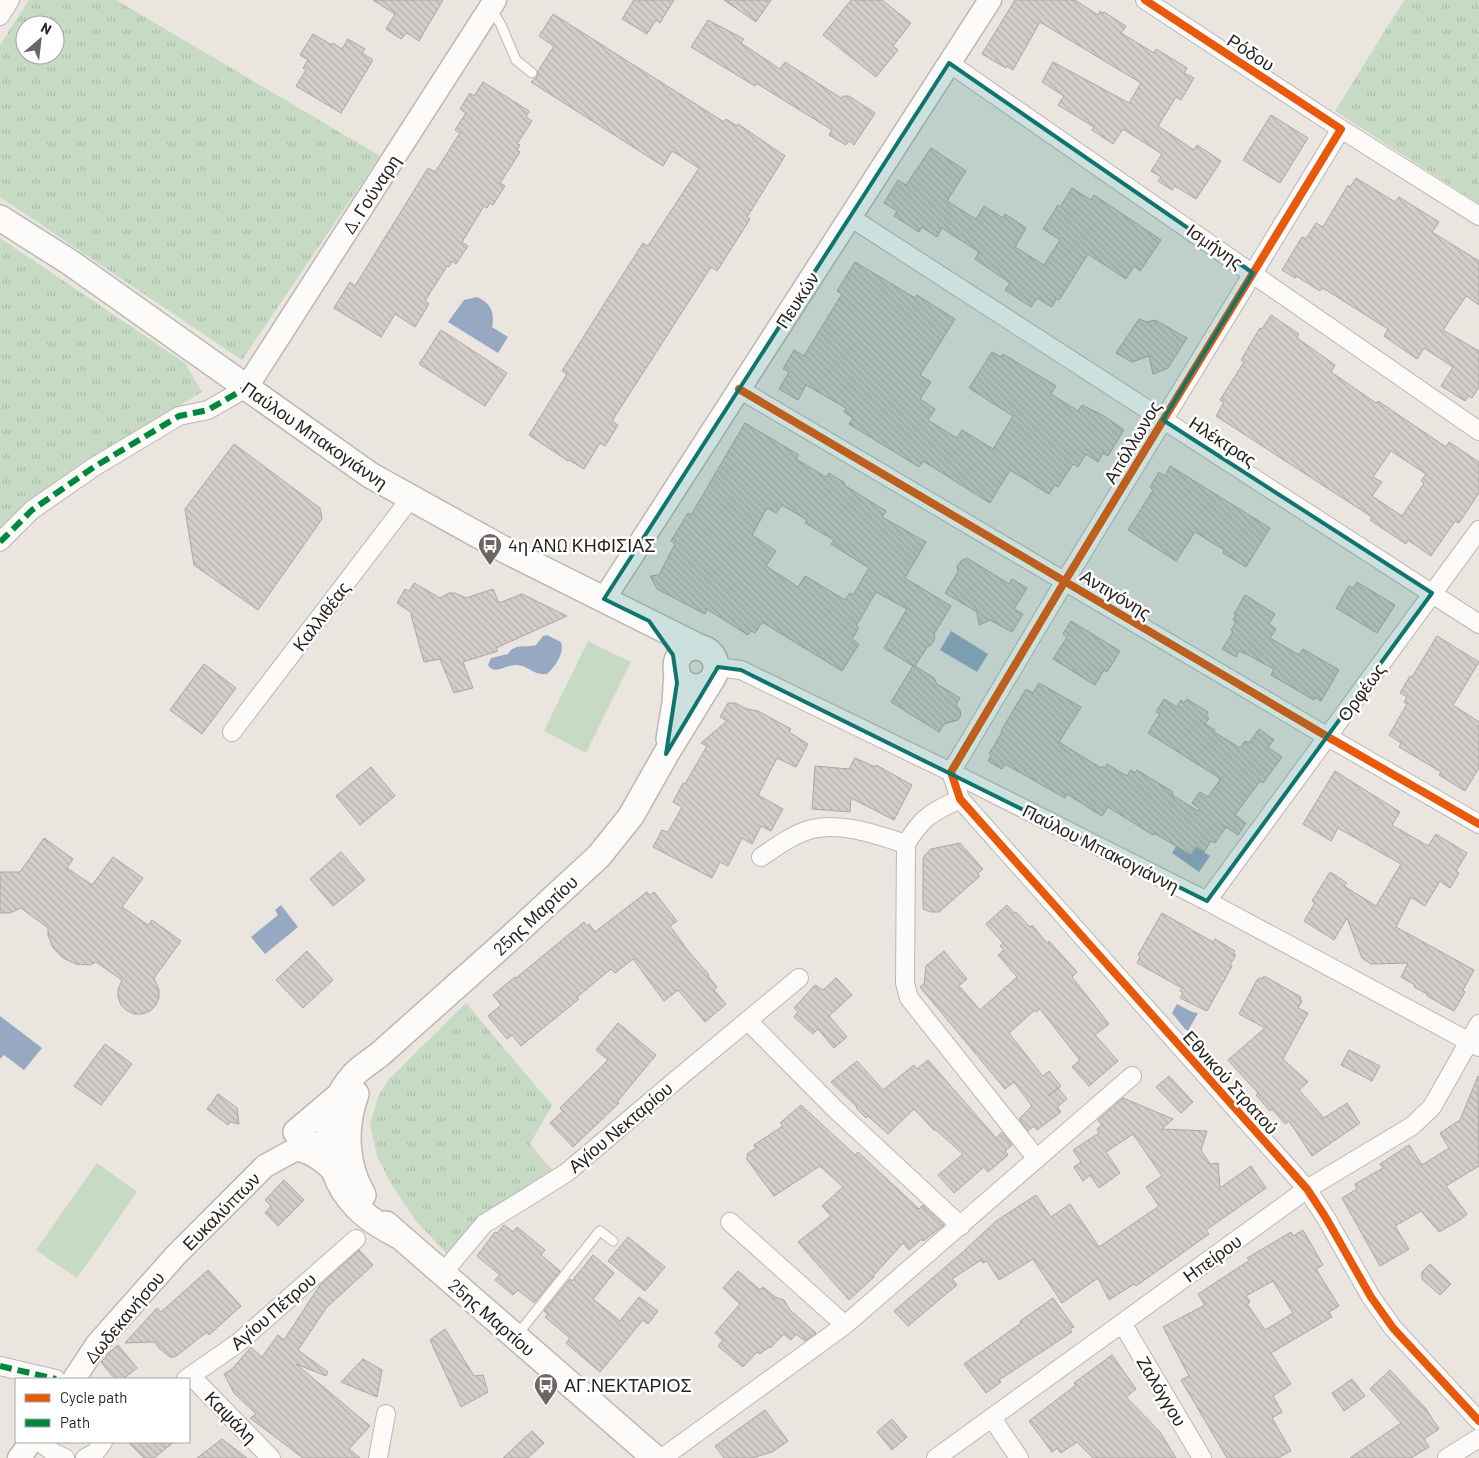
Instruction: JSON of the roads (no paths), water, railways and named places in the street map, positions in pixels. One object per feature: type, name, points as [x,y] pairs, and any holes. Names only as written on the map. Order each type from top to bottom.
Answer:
[{"type":"main road","name":"Παύλου Μπακογιάννη","points":[[0,218],[72,263],[362,471],[507,551],[649,621],[710,664]]},
{"type":"main road","name":"Παύλου Μπακογιάννη","points":[[649,621],[667,642],[673,655],[676,669]]},
{"type":"main road","points":[[688,648],[710,664],[702,686],[689,686],[679,678],[676,669],[678,658],[688,648]]},
{"type":"main road","name":"25ης Μαρτίου","points":[[655,1458],[397,1235],[372,1209],[360,1188],[339,1132],[335,1106],[351,1077],[379,1055],[508,940],[599,856],[616,837],[631,816],[666,754],[710,664]]},
{"type":"main road","name":"25ης Μαρτίου","points":[[666,754],[675,703],[676,669]]},
{"type":"main road","name":"25ης Μαρτίου","points":[[379,1055],[360,1084],[339,1132],[335,1171],[338,1180],[353,1204],[374,1222],[397,1235]]},
{"type":"main road","points":[[335,1171],[325,1160],[298,1140],[341,1094]]},
{"type":"street","points":[[0,16],[10,0]]},
{"type":"street","name":"Πευκών","points":[[604,599],[990,0]]},
{"type":"street","name":"Ρόδου","points":[[1145,0],[1341,129],[1479,216]]},
{"type":"street","name":"Δ. Γούναρη","points":[[246,388],[493,4]]},
{"type":"street","name":"Ισμήνης","points":[[949,63],[1479,431]]},
{"type":"street","name":"Απόλλωνος","points":[[951,772],[1065,581],[1341,129]]},
{"type":"street","name":"Ηλέκτρας","points":[[850,217],[1479,624]]},
{"type":"street","points":[[0,542],[32,510],[94,467],[179,416],[208,410],[246,388]]},
{"type":"street","name":"Αντιγόνης","points":[[739,389],[1328,737],[1479,824]]},
{"type":"street","name":"Καλλιθέας","points":[[232,732],[410,499]]},
{"type":"street","name":"Ορφέως","points":[[1207,901],[1479,530]]},
{"type":"street","name":"Παύλου Μπακογιάννη","points":[[710,664],[741,670],[951,772],[1207,901],[1474,1044]]},
{"type":"street","name":"Εθνικού Στρατού","points":[[951,772],[960,799],[1307,1189],[1326,1218],[1371,1297],[1393,1328],[1479,1421]]},
{"type":"street","points":[[960,799],[932,812],[916,827],[906,844],[905,983],[909,998],[1038,1159]]},
{"type":"street","points":[[761,857],[791,838],[810,830],[824,828],[841,828],[872,834],[906,844]]},
{"type":"street","name":"Αγίου Νεκταρίου","points":[[442,1274],[484,1224],[566,1173],[799,978]]},
{"type":"street","points":[[748,1021],[835,1109],[961,1226]]},
{"type":"street","name":"Ηπείρου","points":[[936,1458],[1307,1189],[1412,1126],[1432,1107],[1474,1044],[1479,1024]]},
{"type":"street","points":[[662,1458],[845,1325],[1132,1076]]},
{"type":"street","name":"Ευκαλύπτων","points":[[176,1255],[265,1166],[298,1140],[311,1144],[339,1132]]},
{"type":"street","points":[[730,1222],[845,1325]]},
{"type":"street","name":"Αγίου Πέτρου","points":[[188,1378],[238,1343],[356,1239]]},
{"type":"street","name":"Δωδεκανήσου","points":[[75,1378],[98,1344],[176,1255]]},
{"type":"street","name":"Ζαλόγγου","points":[[1122,1323],[1202,1458]]},
{"type":"street","points":[[0,1366],[52,1378]]},
{"type":"street","name":"Καψάλη","points":[[190,1380],[271,1458]]},
{"type":"street","points":[[378,1458],[386,1414]]},
{"type":"street","points":[[992,1418],[1019,1458]]},
{"type":"street","points":[[1447,1458],[1479,1438]]},
{"type":"street","points":[[19,1458],[30,1443]]},
{"type":"street","points":[[41,1443],[54,1453],[65,1458]]},
{"type":"lane","points":[[493,4],[516,60],[532,73]]},
{"type":"lane","points":[[515,1337],[598,1232],[600,1231],[613,1241]]},
{"type":"water","points":[[477,297],[486,302],[491,309],[493,317],[492,327],[508,337],[498,353],[448,322],[464,300]]},
{"type":"water","points":[[951,631],[988,654],[977,672],[940,650]]},
{"type":"water","points":[[547,635],[561,642],[562,651],[553,668],[547,674],[538,673],[521,665],[513,665],[497,670],[488,665],[491,658],[508,654],[517,647],[536,645],[543,636]]},
{"type":"water","points":[[1177,845],[1191,854],[1196,847],[1210,856],[1199,872],[1172,853]]},
{"type":"water","points":[[281,905],[298,927],[265,954],[251,937],[278,915],[275,910]]},
{"type":"water","points":[[1177,1004],[1198,1013],[1188,1031],[1172,1013]]},
{"type":"water","points":[[0,1016],[42,1048],[24,1070],[4,1055],[0,1059]]},
{"type":"place","name":"4η ΑΝΩ ΚΗΦΙΣΙΑΣ","points":[[490,566]]},
{"type":"place","name":"ΑΓ.ΝΕΚΤΑΡΙΟΣ","points":[[546,1406]]}]
